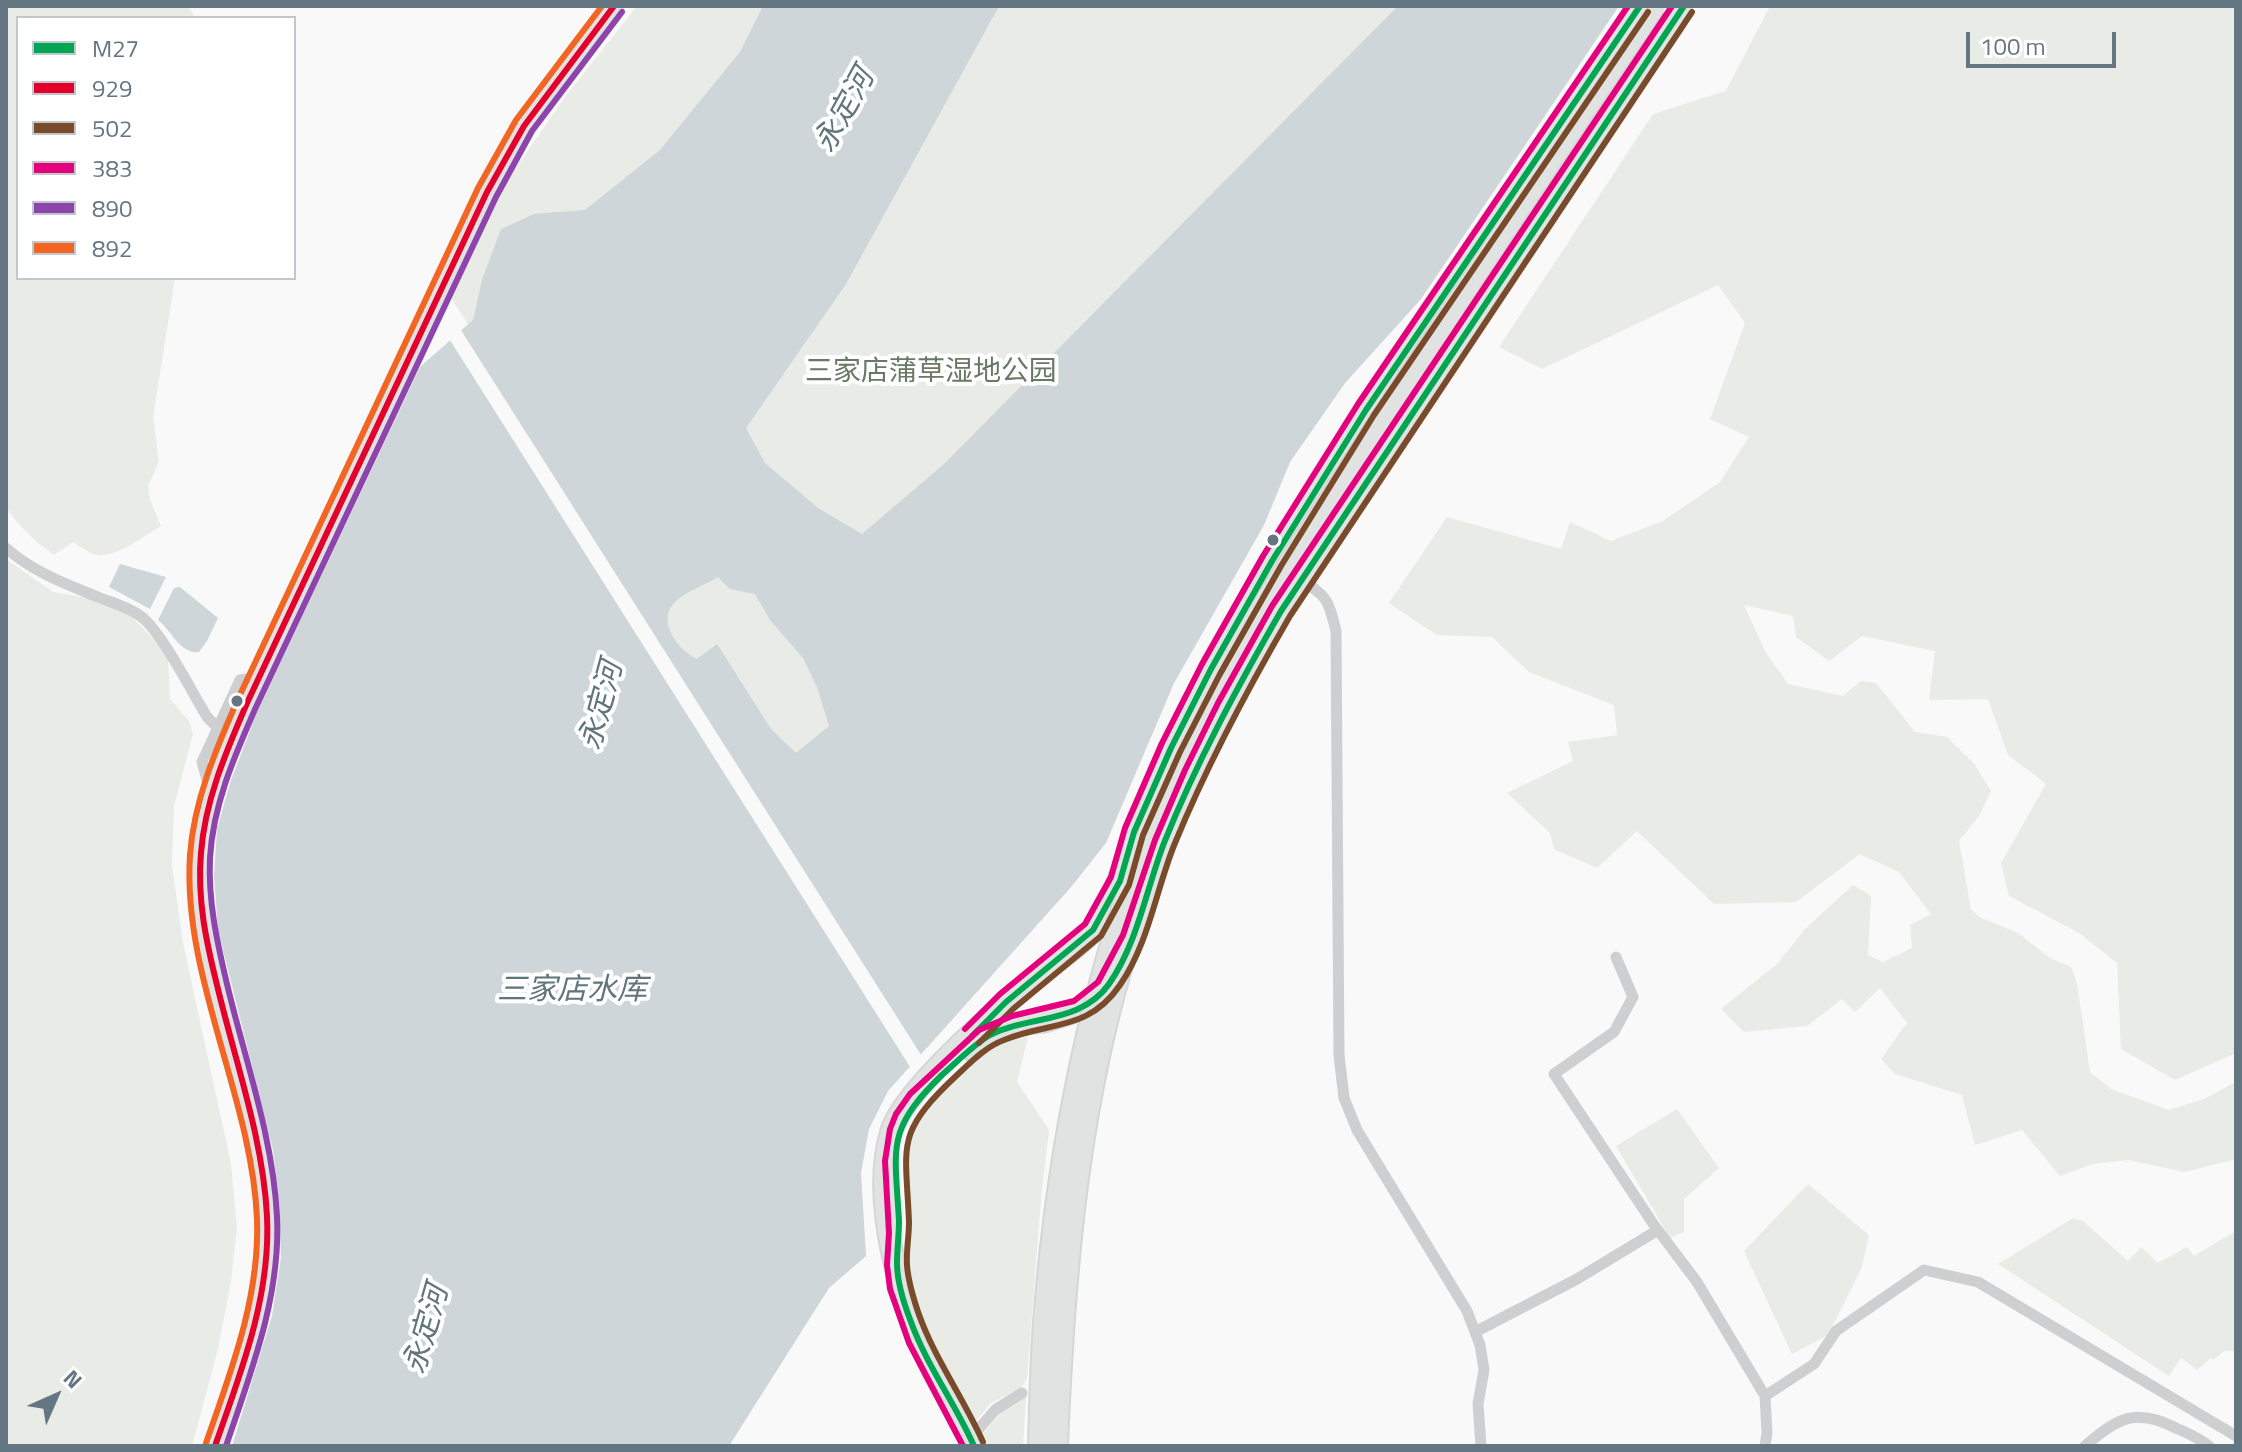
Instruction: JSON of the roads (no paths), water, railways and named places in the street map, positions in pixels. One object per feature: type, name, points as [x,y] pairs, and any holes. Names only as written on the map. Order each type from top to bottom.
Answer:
[{"type":"highway","points":[[973,1442],[918,1338],[897,1268],[888,1227],[886,1161],[891,1132],[899,1112],[914,1093],[1006,1002],[1093,930],[1120,881],[1134,832],[1171,748],[1272,561],[1366,410],[1640,6]]},
{"type":"highway","points":[[1039,1446],[1044,1311],[1056,1200],[1077,1074],[1116,927],[1145,841],[1181,755],[1257,612],[1518,207],[1655,6]]},
{"type":"highway","points":[[1233,695],[1300,579],[1684,6]]},
{"type":"highway","points":[[897,1268],[899,1230],[895,1162],[897,1135],[905,1116],[983,1039],[1008,1026],[1046,1021],[1076,1011],[1105,990],[1121,964],[1163,846],[1192,777],[1233,695],[1274,623],[1538,220]]},
{"type":"highway","points":[[1057,1446],[1063,1316],[1074,1203],[1094,1076],[1133,931]]},
{"type":"main road","points":[[215,1446],[249,1347],[267,1257],[266,1205],[259,1154],[201,914],[198,874],[202,826],[210,790],[487,192],[524,126],[614,6]]},
{"type":"street","points":[[6,548],[49,576],[143,618],[155,631],[207,717],[218,728]]},
{"type":"street","points":[[1272,561],[1323,594],[1329,603],[1336,631],[1339,1055],[1344,1098],[1357,1130],[1467,1311],[1484,1370],[1478,1404],[1481,1446]]},
{"type":"street","points":[[210,790],[202,762],[240,680],[260,677]]},
{"type":"street","points":[[1616,957],[1633,997],[1614,1032],[1554,1074],[1658,1230],[1697,1282],[1765,1396],[1765,1446]]},
{"type":"street","points":[[1475,1332],[1577,1279],[1658,1230]]},
{"type":"street","points":[[1765,1396],[1814,1364],[1836,1331],[1924,1270],[1978,1282],[2236,1436]]},
{"type":"street","points":[[973,1442],[995,1410],[1022,1393]]},
{"type":"street","points":[[2085,1446],[2111,1424],[2137,1415],[2157,1418],[2209,1446]]},
{"type":"water","name":"三家店水库","points":[[763,6],[999,6],[846,284],[746,428],[765,463],[818,508],[862,534],[944,464],[1398,6],[1619,6],[1421,299],[1345,383],[1290,462],[1264,525],[1174,683],[1106,843],[1071,887],[888,1091],[869,1129],[861,1173],[866,1256],[829,1288],[729,1446],[232,1446],[272,1316],[281,1257],[273,1150],[218,930],[214,876],[217,829],[230,783],[257,712],[420,367],[473,320],[482,280],[501,229],[534,214],[585,210],[660,150],[740,52]],"holes":[[[718,577],[730,589],[755,594],[770,620],[803,658],[817,687],[829,726],[796,753],[771,729],[717,644],[697,659],[683,650],[672,635],[667,619],[669,611],[683,595]]]},
{"type":"water","points":[[120,564],[166,577],[150,609],[109,587]]},
{"type":"water","points":[[180,587],[218,618],[199,652],[187,650],[158,620],[174,588]]},
{"type":"water label","name":"永定河","points":[[846,111]]},
{"type":"water label","name":"永定河","points":[[603,706]]},
{"type":"water label","name":"永定河","points":[[428,1330]]},
{"type":"park label","name":"三家店蒲草湿地公园","points":[[931,373]]}]
